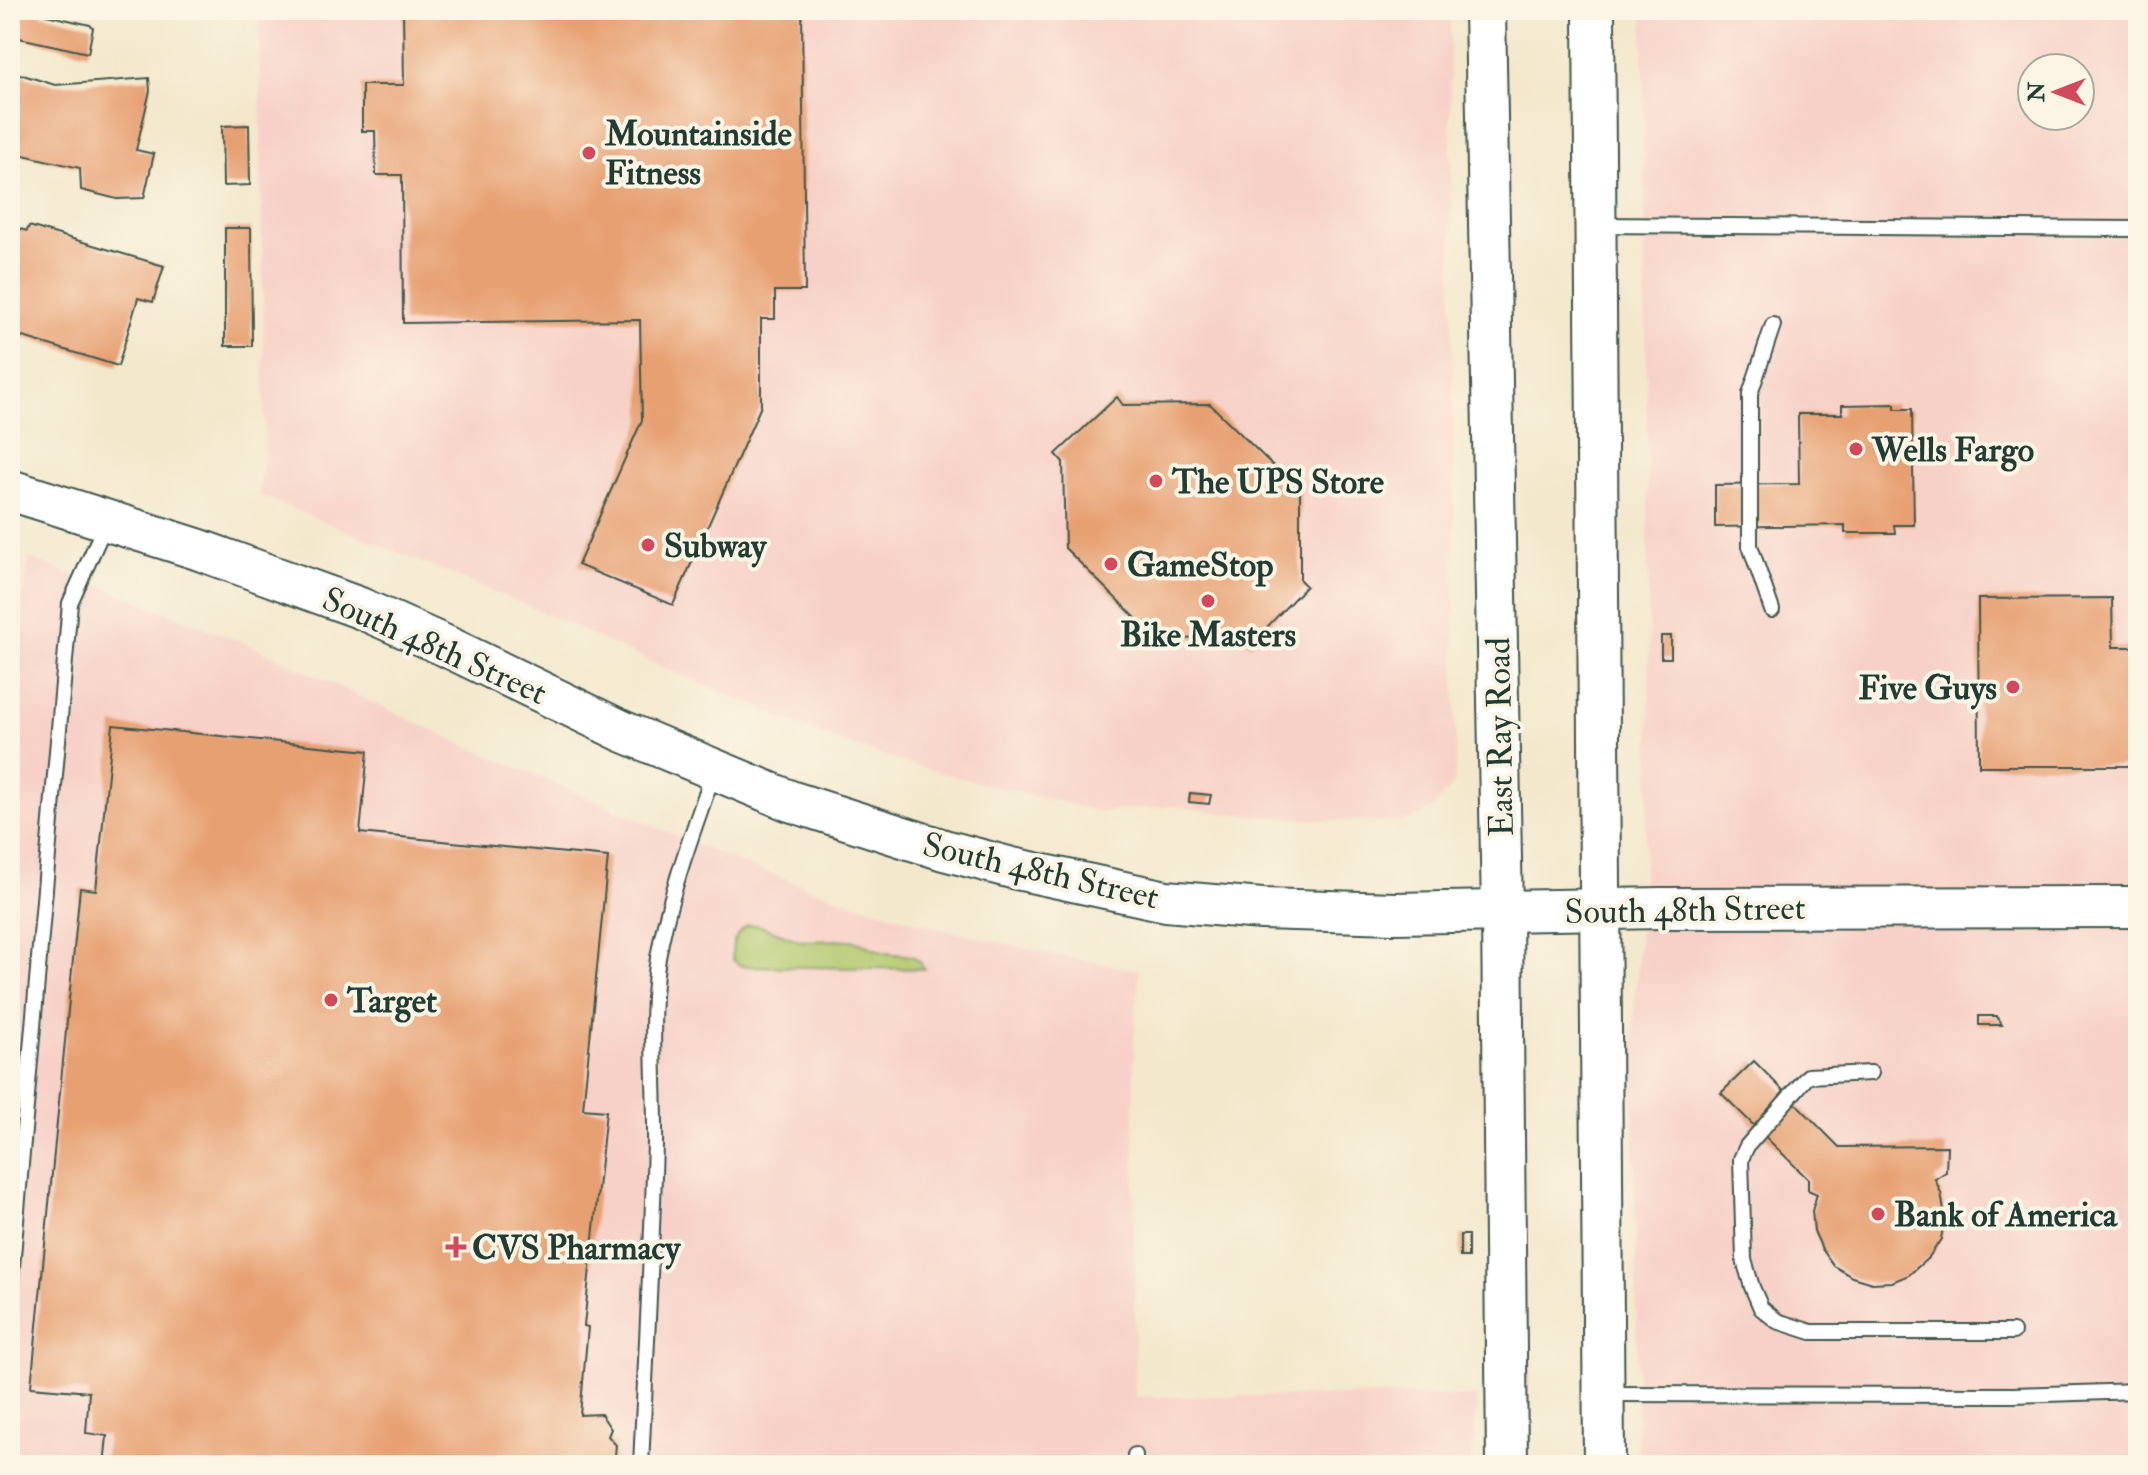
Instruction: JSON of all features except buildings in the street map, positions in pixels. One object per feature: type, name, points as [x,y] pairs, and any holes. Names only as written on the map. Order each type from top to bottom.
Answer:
[{"type":"main road","name":"East Ray Road","points":[[1485,10],[1502,912],[1507,1465]]},
{"type":"main road","points":[[1594,10],[1604,1465]]},
{"type":"main road","name":"South 48th Street","points":[[10,490],[288,581],[360,608],[622,731],[790,801],[944,850],[1166,901],[1302,911],[2138,907]]},
{"type":"lane","points":[[1596,225],[2138,229]]},
{"type":"lane","points":[[1772,610],[1750,546],[1750,394],[1773,325]]},
{"type":"lane","points":[[10,1290],[70,603],[107,520]]},
{"type":"lane","points":[[641,1465],[655,1139],[653,1033],[657,967],[678,874],[715,769]]},
{"type":"lane","points":[[1871,1073],[1808,1076],[1747,1146],[1741,1159],[1744,1260],[1761,1308],[1777,1321],[1811,1332],[2013,1332]]},
{"type":"lane","points":[[1603,1394],[2013,1395],[2138,1391]]},
{"type":"shaded area","points":[[259,10],[1450,10],[1456,762],[1454,780],[1446,793],[1433,808],[1400,822],[1314,820],[1172,806],[1101,812],[968,780],[833,739],[657,665],[547,614],[259,495],[265,448]]},
{"type":"shaded area","points":[[1643,10],[2138,10],[2138,1465],[1638,1465],[1633,1038],[1650,766]]},
{"type":"shaded area","points":[[29,558],[252,646],[460,743],[738,862],[841,899],[938,928],[1045,953],[1139,970],[1134,1041],[1135,1397],[1477,1397],[1471,1465],[10,1465],[10,717]]},
{"type":"green space","points":[[748,925],[758,925],[800,941],[852,940],[885,953],[912,956],[924,969],[741,966],[733,960],[732,949],[737,936]]},
{"type":"place","name":"Mountainside Fitness","points":[[589,153]]},
{"type":"place","name":"Wells Fargo","points":[[1856,449]]},
{"type":"place","name":"The UPS Store","points":[[1156,481]]},
{"type":"place","name":"Subway","points":[[648,545]]},
{"type":"place","name":"GameStop","points":[[1111,564]]},
{"type":"place","name":"Bike Masters","points":[[1208,601]]},
{"type":"place","name":"Five Guys","points":[[2013,687]]},
{"type":"place","name":"Target","points":[[331,1000]]},
{"type":"place","name":"Bank of America","points":[[1878,1214]]},
{"type":"place","name":"CVS Pharmacy","points":[[456,1247]]}]
